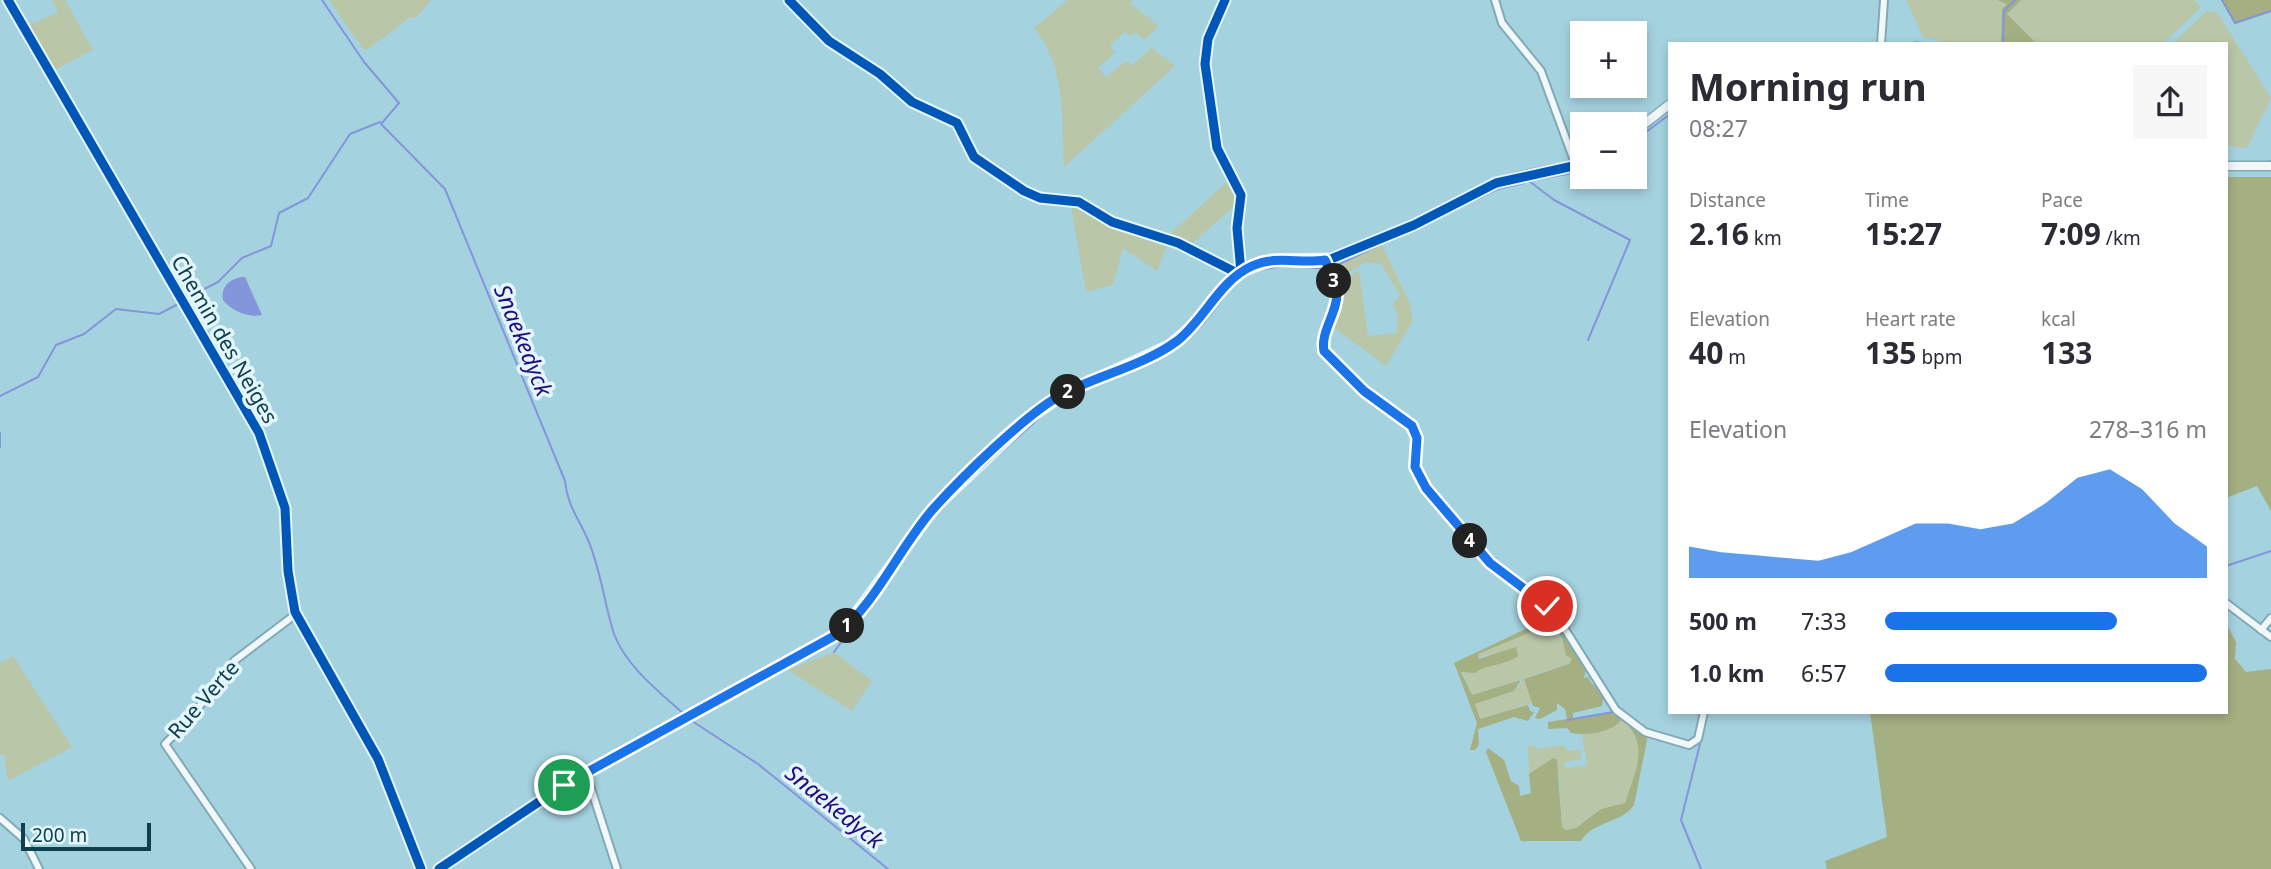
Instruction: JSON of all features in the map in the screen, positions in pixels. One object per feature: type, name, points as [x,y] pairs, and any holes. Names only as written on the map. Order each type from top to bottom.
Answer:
[{"type":"main road","points":[[1647,122],[1668,106]]},
{"type":"main road","points":[[2228,166],[2271,166]]},
{"type":"main road","points":[[439,869],[586,773],[839,633],[854,618],[932,510],[1028,419],[1062,395],[1169,346],[1192,327],[1240,273],[1275,260],[1325,260],[1414,225],[1496,183],[1570,167]]},
{"type":"street","name":"Chemin des Neiges","points":[[8,0],[260,433],[286,511],[288,571],[296,614],[378,759],[421,869]]},
{"type":"street","points":[[789,0],[829,41],[883,76],[912,102],[957,123],[964,132],[974,157],[1024,191],[1040,198],[1079,202],[1116,224],[1175,242],[1240,273],[1237,228],[1241,195],[1216,146],[1205,68],[1207,41],[1225,0]]},
{"type":"street","points":[[1495,0],[1502,23],[1541,71],[1570,143]]},
{"type":"street","points":[[1881,42],[1885,0]]},
{"type":"street","points":[[1885,0],[1888,42]]},
{"type":"street","points":[[1325,260],[1337,296],[1333,317],[1323,342],[1324,351],[1362,389],[1414,428],[1417,438],[1417,472],[1435,500],[1490,563],[1556,615],[1618,712],[1645,732],[1689,745],[1698,739],[1704,714]]},
{"type":"street","points":[[2228,604],[2271,637]]},
{"type":"street","name":"Rue Verte","points":[[251,869],[164,744],[189,720],[234,661],[296,614]]},
{"type":"street","points":[[2262,628],[2270,618]]},
{"type":"street","points":[[586,773],[617,869]]},
{"type":"street","points":[[0,818],[17,832],[37,869]]},
{"type":"green space","points":[[52,0],[65,0],[93,50],[52,71],[27,26],[58,12]]},
{"type":"green space","points":[[329,0],[431,0],[416,18],[409,18],[367,50],[363,49]]},
{"type":"green space","points":[[1068,0],[1133,0],[1130,3],[1159,26],[1144,40],[1135,32],[1130,36],[1125,32],[1110,45],[1115,53],[1098,68],[1106,77],[1126,61],[1132,65],[1152,48],[1175,66],[1064,167],[1062,112],[1057,76],[1045,43],[1034,28]]},
{"type":"green space","points":[[1906,0],[1997,0],[2008,4],[2002,9],[2001,42],[1942,42],[1923,37]]},
{"type":"green space","points":[[1997,0],[2021,0],[2007,14],[2035,42],[2001,42],[2002,9],[2007,4]]},
{"type":"green space","points":[[2021,0],[2194,0],[2201,7],[2165,42],[2035,42],[2007,14]]},
{"type":"green space","points":[[2222,0],[2271,0],[2271,12],[2235,24]]},
{"type":"green space","points":[[2207,11],[2217,12],[2271,98],[2247,148],[2228,146],[2228,42],[2174,42]]},
{"type":"green space","points":[[2228,177],[2271,177],[2271,511],[2257,486],[2228,497]]},
{"type":"green space","points":[[1231,178],[1240,201],[1191,244],[1168,236]]},
{"type":"green space","points":[[1070,202],[1112,225],[1168,242],[1157,271],[1123,248],[1113,285],[1086,292]]},
{"type":"green space","points":[[1381,243],[1410,304],[1413,320],[1386,366],[1332,326],[1337,303],[1337,285],[1359,270],[1368,336],[1397,333],[1397,314],[1393,304],[1400,295],[1381,264],[1365,262],[1341,278],[1332,273],[1332,265]]},
{"type":"green space","points":[[1553,616],[1586,669],[1584,678],[1588,677],[1591,683],[1604,692],[1602,706],[1573,713],[1573,719],[1615,712],[1648,735],[1634,805],[1629,811],[1593,829],[1581,841],[1521,841],[1486,752],[1488,748],[1504,760],[1511,781],[1519,786],[1520,796],[1531,793],[1529,774],[1553,758],[1557,760],[1562,827],[1566,830],[1576,828],[1601,809],[1625,803],[1638,759],[1636,738],[1621,720],[1605,731],[1591,734],[1571,733],[1567,728],[1548,729],[1548,722],[1567,719],[1565,709],[1557,703],[1557,710],[1540,719],[1535,718],[1540,708],[1533,706],[1524,679],[1569,664],[1572,659],[1566,655],[1562,638],[1552,623],[1478,654],[1479,659],[1516,647],[1518,656],[1513,659],[1475,673],[1461,672],[1472,695],[1521,680],[1514,691],[1475,704],[1480,719],[1528,705],[1530,711],[1534,712],[1528,721],[1514,717],[1478,729],[1479,745],[1475,750],[1470,750],[1477,723],[1454,663]]},
{"type":"green space","points":[[1546,623],[1552,623],[1558,632],[1572,659],[1569,664],[1524,678],[1532,703],[1480,720],[1475,704],[1514,691],[1522,682],[1521,680],[1471,695],[1462,670],[1481,667],[1489,653],[1477,659],[1478,654]]},
{"type":"green space","points":[[2228,627],[2236,642],[2235,659],[2246,672],[2271,669],[2271,869],[1827,869],[1825,861],[1887,837],[1870,714],[2228,714]]},
{"type":"green space","points":[[834,652],[872,681],[852,711],[788,670]]},
{"type":"green space","points":[[13,656],[72,747],[8,781],[4,754],[0,755],[0,663]]},
{"type":"green space","points":[[1621,720],[1636,737],[1638,748],[1636,770],[1625,803],[1601,809],[1576,828],[1566,830],[1562,827],[1559,777],[1553,758],[1529,774],[1528,747],[1535,745],[1536,749],[1564,745],[1568,751],[1580,749],[1581,759],[1565,762],[1565,768],[1587,765],[1582,734]]},
{"type":"water","points":[[245,277],[262,315],[241,313],[223,300],[225,287],[235,279]]},
{"type":"waterway","name":"Snaekedyck","points":[[322,0],[364,62],[399,103],[381,124],[445,189],[565,481],[571,505],[585,532],[619,646],[644,678],[684,714]]},
{"type":"waterway","points":[[2003,42],[2004,11],[2015,0]]},
{"type":"waterway","points":[[2222,0],[2235,23],[2271,11]]},
{"type":"waterway","points":[[1647,131],[1668,116]]},
{"type":"waterway","points":[[185,299],[218,282],[242,258],[271,246],[279,213],[308,198],[350,134],[380,122]]},
{"type":"waterway","points":[[1324,255],[1387,233],[1467,192],[1507,175],[1570,162]]},
{"type":"waterway","points":[[1231,170],[1245,198],[1241,216]]},
{"type":"waterway","points":[[1530,181],[1570,173]]},
{"type":"waterway","points":[[1529,181],[1554,200],[1630,240],[1588,340]]},
{"type":"waterway","points":[[1331,268],[1498,189],[1524,183]]},
{"type":"waterway","points":[[1242,260],[1248,263],[1269,257],[1301,256]]},
{"type":"waterway","points":[[1255,271],[1287,265],[1326,269]]},
{"type":"waterway","points":[[1086,388],[1141,366],[1180,344],[1203,324],[1233,285]]},
{"type":"waterway","points":[[0,396],[38,377],[56,345],[84,334],[116,309],[159,314],[180,303]]},
{"type":"waterway","points":[[1317,349],[1321,341]]},
{"type":"waterway","points":[[1058,403],[1071,395]]},
{"type":"waterway","points":[[929,521],[942,506],[1048,410]]},
{"type":"waterway","points":[[0,433],[0,447]]},
{"type":"waterway","points":[[834,652],[922,531]]},
{"type":"waterway","points":[[2228,565],[2271,551]]},
{"type":"waterway","points":[[1567,720],[1613,712]]},
{"type":"waterway","name":"Snaekedyck","points":[[692,721],[758,764],[888,869]]},
{"type":"waterway","points":[[1644,728],[1679,739]]},
{"type":"waterway","points":[[1700,744],[1681,820],[1701,869]]},
{"type":"cycle path","points":[[8,0],[259,433],[285,508],[288,571],[295,612],[378,759],[421,869]]},
{"type":"cycle path","points":[[789,0],[829,41],[880,74],[912,102],[957,123],[974,157],[1024,191],[1040,198],[1079,202],[1112,222],[1178,243],[1239,274]]},
{"type":"cycle path","points":[[1225,0],[1208,39],[1205,64],[1217,148],[1241,195],[1237,228],[1241,272]]},
{"type":"cycle path","points":[[439,869],[564,785],[836,635],[856,614],[935,507],[1028,419],[1062,395],[1169,346],[1192,327],[1226,285],[1242,271],[1272,260],[1331,259],[1414,225],[1496,183],[1570,167]]},
{"type":"route","points":[[564,785],[836,635],[854,618],[935,507],[1032,416],[1067,393],[1169,346],[1192,327],[1232,279],[1242,271],[1268,261],[1325,260],[1335,282],[1337,296],[1333,317],[1323,342],[1324,351],[1364,391],[1412,426],[1417,438],[1415,467],[1426,488],[1490,563],[1547,606]]}]
